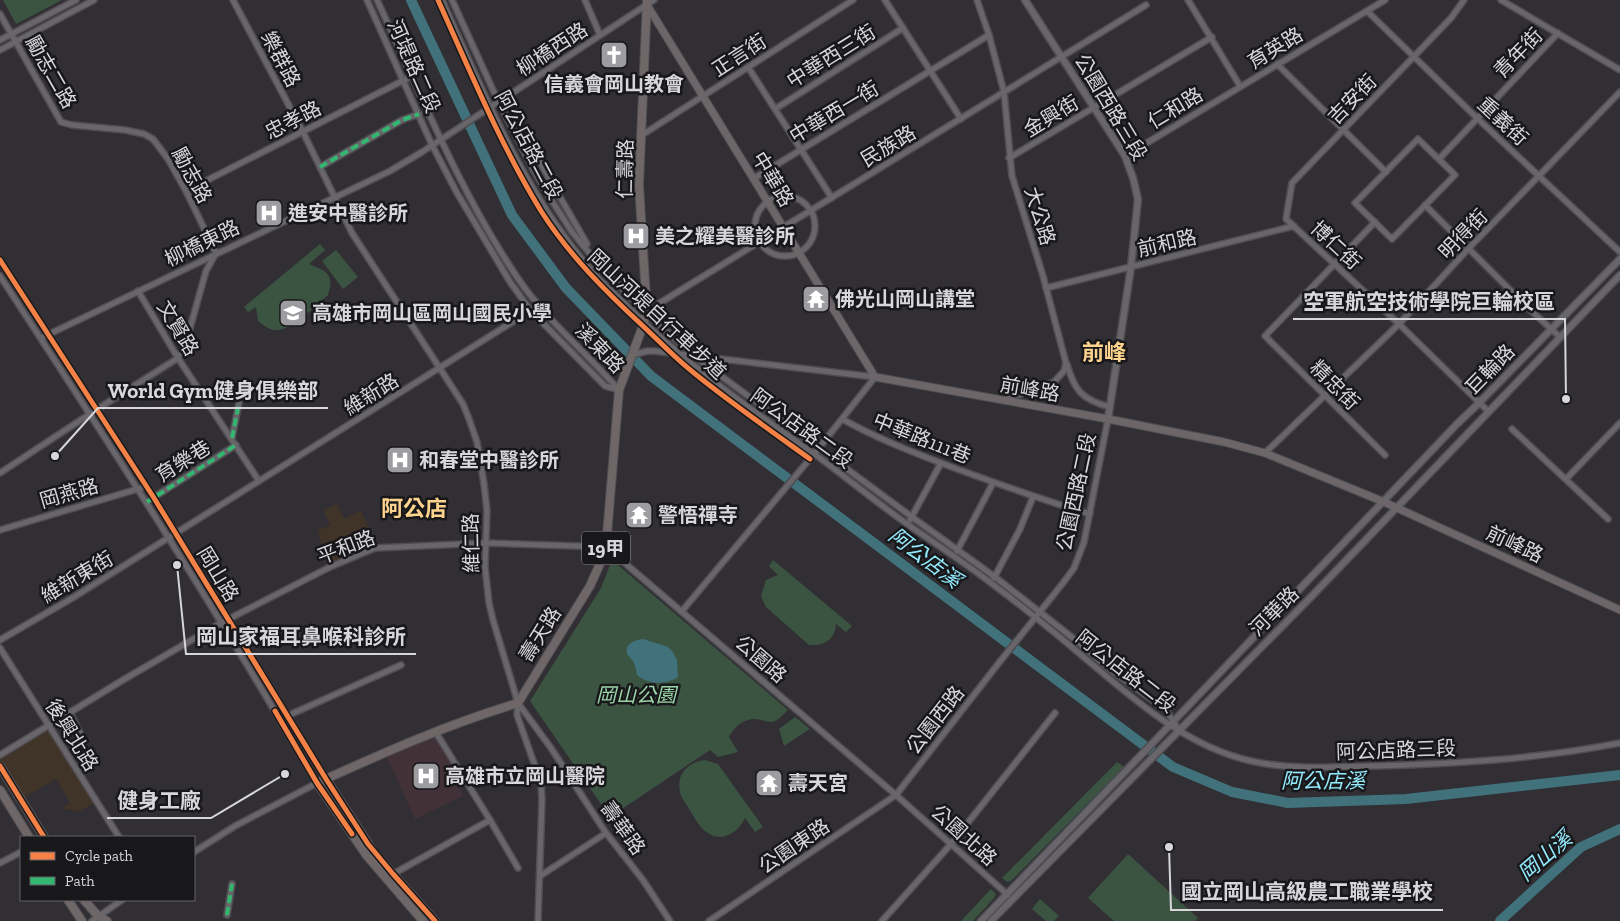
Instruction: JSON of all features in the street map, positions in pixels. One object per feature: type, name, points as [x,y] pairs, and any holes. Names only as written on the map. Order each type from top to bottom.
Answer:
[{"type":"main road","name":"中華路","points":[[647,2],[702,96],[875,377]]},
{"type":"main road","name":"仁壽路","points":[[631,355],[644,323],[646,297],[639,185],[647,2]]},
{"type":"main road","name":"壽天路","points":[[518,703],[590,586],[606,547],[620,390],[631,355]]},
{"type":"main road","name":"前峰路","points":[[875,377],[1108,419],[1224,442],[1265,453],[1384,502],[1620,610]]},
{"type":"main road","points":[[316,783],[435,731],[477,715],[518,703]]},
{"type":"main road","points":[[0,766],[43,836]]},
{"type":"main road","name":"岡山路","points":[[326,779],[374,853],[435,921]]},
{"type":"main road","name":"岡山路","points":[[316,783],[367,856],[423,921]]},
{"type":"main road","points":[[0,790],[28,836]]},
{"type":"main road","points":[[69,901],[82,921]]},
{"type":"main road","points":[[85,901],[95,919],[107,921]]},
{"type":"street","points":[[0,40],[76,0]]},
{"type":"street","points":[[80,0],[84,6]]},
{"type":"street","points":[[0,50],[94,0]]},
{"type":"street","name":"樂群路","points":[[232,0],[303,132],[320,168]]},
{"type":"street","name":"河堤路二段","points":[[367,0],[432,145]]},
{"type":"street","name":"河堤路二段","points":[[377,0],[440,140]]},
{"type":"street","name":"阿公店路二段","points":[[442,0],[490,107],[525,174],[564,236],[593,272],[644,323],[678,354],[752,411],[991,583],[1106,677],[1172,723],[1179,731]]},
{"type":"street","name":"阿公店路二段","points":[[452,0],[498,101],[533,169],[572,232],[599,265],[645,312],[694,356],[958,549],[1166,710],[1172,723]]},
{"type":"street","points":[[585,0],[600,35]]},
{"type":"street","name":"柳橋西路","points":[[484,111],[647,2],[654,0]]},
{"type":"street","name":"正言街","points":[[642,135],[853,0]]},
{"type":"street","points":[[885,0],[961,119]]},
{"type":"street","name":"大公路","points":[[977,0],[989,35],[1004,92],[1012,176],[1070,376],[1078,392],[1085,398],[1110,407]]},
{"type":"street","name":"公園西路三段","points":[[1025,0],[1125,156],[1138,199],[1131,267],[1108,419]]},
{"type":"street","name":"育英路","points":[[1188,0],[1240,86],[1385,0]]},
{"type":"street","name":"吉安街","points":[[1294,226],[1286,219],[1292,183],[1451,18],[1464,0]]},
{"type":"street","points":[[1501,0],[1620,70]]},
{"type":"street","name":"民族路","points":[[645,312],[1146,5]]},
{"type":"street","name":"重義街","points":[[1367,11],[1477,118],[1620,252]]},
{"type":"street","points":[[449,16],[458,12]]},
{"type":"street","name":"勵志二路","points":[[0,14],[61,122],[72,125],[125,130],[144,134],[154,139]]},
{"type":"street","name":"中華西三街","points":[[775,109],[903,28]]},
{"type":"street","name":"青年街","points":[[1438,159],[1558,33]]},
{"type":"street","name":"中華西一街","points":[[753,179],[989,35]]},
{"type":"street","name":"金興街","points":[[1009,158],[1212,38]]},
{"type":"street","points":[[1277,64],[1386,172]]},
{"type":"street","points":[[748,67],[832,198]]},
{"type":"street","name":"忠孝路","points":[[186,191],[412,76]]},
{"type":"street","name":"仁和路","points":[[1125,156],[1240,86]]},
{"type":"street","name":"明得街","points":[[1265,453],[1398,324],[1620,92]]},
{"type":"street","name":"柳橋東路","points":[[48,334],[390,171],[484,111]]},
{"type":"street","points":[[320,168],[402,120],[419,114]]},
{"type":"street","name":"勵志路","points":[[154,139],[186,191],[216,253]]},
{"type":"street","points":[[1418,139],[1438,159],[1455,175],[1392,239],[1355,203],[1418,139]]},
{"type":"street","name":"溪東路","points":[[440,140],[464,188],[517,277],[538,306],[620,390]]},
{"type":"street","points":[[527,140],[588,244]]},
{"type":"street","name":"溪東路","points":[[432,145],[491,251],[510,282],[532,311],[605,386],[620,390]]},
{"type":"street","name":"維仁路","points":[[320,168],[352,233],[462,404],[477,442],[487,511],[485,567],[489,603],[518,703],[517,715],[541,783],[538,921]]},
{"type":"street","points":[[788,196],[797,198],[811,210],[815,219],[816,229],[808,246],[799,253],[783,256],[773,254],[759,242],[755,224],[757,215],[767,202],[778,197],[788,196]]},
{"type":"street","points":[[1425,205],[1527,307],[1560,337]]},
{"type":"street","points":[[1335,265],[1375,222]]},
{"type":"street","name":"博仁街","points":[[1294,226],[1488,411]]},
{"type":"street","name":"前和路","points":[[1046,288],[1294,226]]},
{"type":"street","points":[[0,473],[178,358],[185,346],[206,271],[216,253]]},
{"type":"street","name":"巨輪路","points":[[1384,502],[1457,424],[1480,403],[1620,259]]},
{"type":"street","name":"岡山路","points":[[0,260],[154,498],[326,779]]},
{"type":"street","name":"精忠街","points":[[1335,265],[1265,336],[1385,455]]},
{"type":"street","name":"巨輪路","points":[[1396,508],[1620,275]]},
{"type":"street","name":"岡山路","points":[[0,276],[147,502],[267,698],[316,783]]},
{"type":"street","name":"文賢路","points":[[138,291],[178,358],[259,481]]},
{"type":"street","name":"維新路","points":[[169,538],[538,306]]},
{"type":"street","points":[[40,338],[48,334]]},
{"type":"street","name":"前峰路","points":[[631,355],[648,351],[660,351],[875,377]]},
{"type":"street","points":[[1003,400],[1054,382],[1064,371],[1066,363]]},
{"type":"street","points":[[682,611],[819,448],[875,377]]},
{"type":"street","name":"育樂巷","points":[[232,438],[240,403]]},
{"type":"street","points":[[752,411],[758,404]]},
{"type":"street","name":"中華路111巷","points":[[842,418],[870,435],[941,463],[1033,497],[1090,514]]},
{"type":"street","name":"公園西路二段","points":[[1035,619],[1074,568],[1084,542],[1108,419]]},
{"type":"street","points":[[1566,479],[1620,423]]},
{"type":"street","points":[[1512,429],[1608,519]]},
{"type":"street","name":"育樂巷","points":[[147,502],[236,445]]},
{"type":"street","points":[[908,524],[941,463]]},
{"type":"street","points":[[860,488],[864,482]]},
{"type":"street","points":[[954,556],[993,483]]},
{"type":"street","name":"岡燕路","points":[[0,530],[146,486]]},
{"type":"street","points":[[991,583],[1020,529],[1033,497]]},
{"type":"street","name":"河華路","points":[[1010,897],[1129,767],[1384,502]]},
{"type":"street","name":"河華路","points":[[1010,897],[1138,773],[1396,508]]},
{"type":"street","name":"維新東街","points":[[0,640],[169,538]]},
{"type":"street","name":"平和路","points":[[0,755],[221,623],[330,567],[375,548],[486,543],[606,547]]},
{"type":"street","name":"公園路","points":[[606,547],[896,795]]},
{"type":"street","name":"公園西路","points":[[896,795],[1035,619]]},
{"type":"street","name":"後興北路","points":[[0,648],[117,836]]},
{"type":"street","points":[[287,716],[401,665]]},
{"type":"street","points":[[1106,677],[1112,670]]},
{"type":"street","name":"壽華路","points":[[518,703],[551,748],[606,833],[643,880],[670,921]]},
{"type":"street","points":[[70,712],[83,739]]},
{"type":"street","points":[[882,921],[951,844],[1055,713]]},
{"type":"street","points":[[435,731],[518,868]]},
{"type":"street","name":"阿公店路三段","points":[[1179,731],[1209,747],[1230,755],[1250,761],[1300,768],[1481,762],[1576,751],[1620,743]]},
{"type":"street","points":[[195,851],[235,826],[316,783]]},
{"type":"street","name":"公園北路","points":[[896,795],[1010,897]]},
{"type":"street","name":"公園東路","points":[[708,921],[896,795]]},
{"type":"street","points":[[393,874],[490,820]]},
{"type":"street","points":[[540,876],[606,833]]},
{"type":"street","points":[[0,863],[20,853]]},
{"type":"street","points":[[227,915],[232,884]]},
{"type":"street","points":[[981,921],[1010,897]]},
{"type":"street","points":[[991,921],[1010,897]]},
{"type":"street","points":[[95,919],[121,901]]},
{"type":"shaded area","points":[[337,503],[344,519],[361,510],[377,548],[330,567],[317,531],[330,525],[324,511]]},
{"type":"shaded area","points":[[47,724],[96,802],[78,812],[61,808],[70,803],[56,779],[21,799],[0,766],[0,755]]},
{"type":"shaded area","name":"高雄市立岡山醫院","points":[[434,737],[438,738],[448,756],[463,796],[415,819],[387,757]]},
{"type":"green space","points":[[3,0],[62,0],[16,24]]},
{"type":"green space","points":[[320,244],[325,250],[309,264],[324,271],[330,277],[328,295],[303,317],[282,329],[271,329],[258,321],[256,307],[248,312],[244,307]]},
{"type":"green space","points":[[336,250],[358,277],[343,289],[322,261]]},
{"type":"green space","name":"岡山公園","points":[[612,560],[788,710],[779,719],[772,722],[751,719],[743,722],[733,730],[729,737],[738,752],[718,757],[710,750],[610,817],[530,701],[601,588]]},
{"type":"green space","points":[[773,560],[852,626],[846,632],[836,624],[835,630],[828,641],[809,645],[766,607],[761,596],[766,580],[778,575],[769,566]]},
{"type":"green space","points":[[795,717],[810,729],[784,746],[779,729]]},
{"type":"green space","points":[[705,760],[718,764],[763,827],[755,832],[745,818],[733,832],[723,837],[717,837],[701,827],[682,797],[679,786],[682,774],[689,766]]},
{"type":"green space","points":[[1117,762],[1124,767],[1011,881],[1007,882],[1002,878]]},
{"type":"green space","points":[[1128,854],[1198,918],[1195,921],[1114,921],[1088,898]]},
{"type":"green space","points":[[991,889],[996,894],[994,898],[973,921],[961,921]]},
{"type":"green space","points":[[1040,899],[1059,916],[1054,921],[1046,921],[1032,909]]},
{"type":"water","points":[[643,639],[668,647],[673,652],[677,660],[678,677],[658,683],[647,681],[637,675],[635,664],[627,650],[629,644]]},
{"type":"waterway","name":"阿公店溪","points":[[411,0],[512,215],[566,288],[651,376],[1173,767],[1232,792],[1288,803],[1406,799],[1620,775]]},
{"type":"waterway","name":"岡山溪","points":[[1500,921],[1581,847],[1620,829]]},
{"type":"marked path","points":[[320,167],[402,120],[419,114]]},
{"type":"marked path","points":[[232,438],[239,403]]},
{"type":"marked path","points":[[147,502],[236,445]]},
{"type":"marked path","points":[[227,915],[232,884]]},
{"type":"cycle path","name":"岡山河堤自行車步道","points":[[438,0],[512,160],[541,211],[576,258],[602,287],[681,362],[737,406],[810,459]]},
{"type":"cycle path","points":[[0,260],[154,498],[326,779],[368,844],[435,921]]},
{"type":"cycle path","points":[[275,711],[317,783],[352,834]]},
{"type":"cycle path","points":[[0,766],[43,836]]},
{"type":"place","name":"信義會岡山教會","points":[[614,55]]},
{"type":"place","name":"進安中醫診所","points":[[269,213]]},
{"type":"place","name":"美之耀美醫診所","points":[[636,236]]},
{"type":"place","name":"佛光山岡山講堂","points":[[816,299]]},
{"type":"place","name":"高雄市岡山區岡山國民小學","points":[[293,313]]},
{"type":"place","name":"空軍航空技術學院巨輪校區","points":[[1566,399]]},
{"type":"place","name":"World Gym健身俱樂部","points":[[55,456]]},
{"type":"place","name":"和春堂中醫診所","points":[[400,460]]},
{"type":"place","name":"警悟禪寺","points":[[639,515]]},
{"type":"place","name":"岡山家福耳鼻喉科診所","points":[[177,565]]},
{"type":"place","name":"健身工廠","points":[[285,774]]},
{"type":"place","name":"高雄市立岡山醫院","points":[[426,776]]},
{"type":"place","name":"壽天宮","points":[[769,783]]},
{"type":"place","name":"國立岡山高級農工職業學校","points":[[1169,847]]},
{"type":"district","name":"前峰","points":[[1104,352]]},
{"type":"district","name":"阿公店","points":[[414,508]]}]
